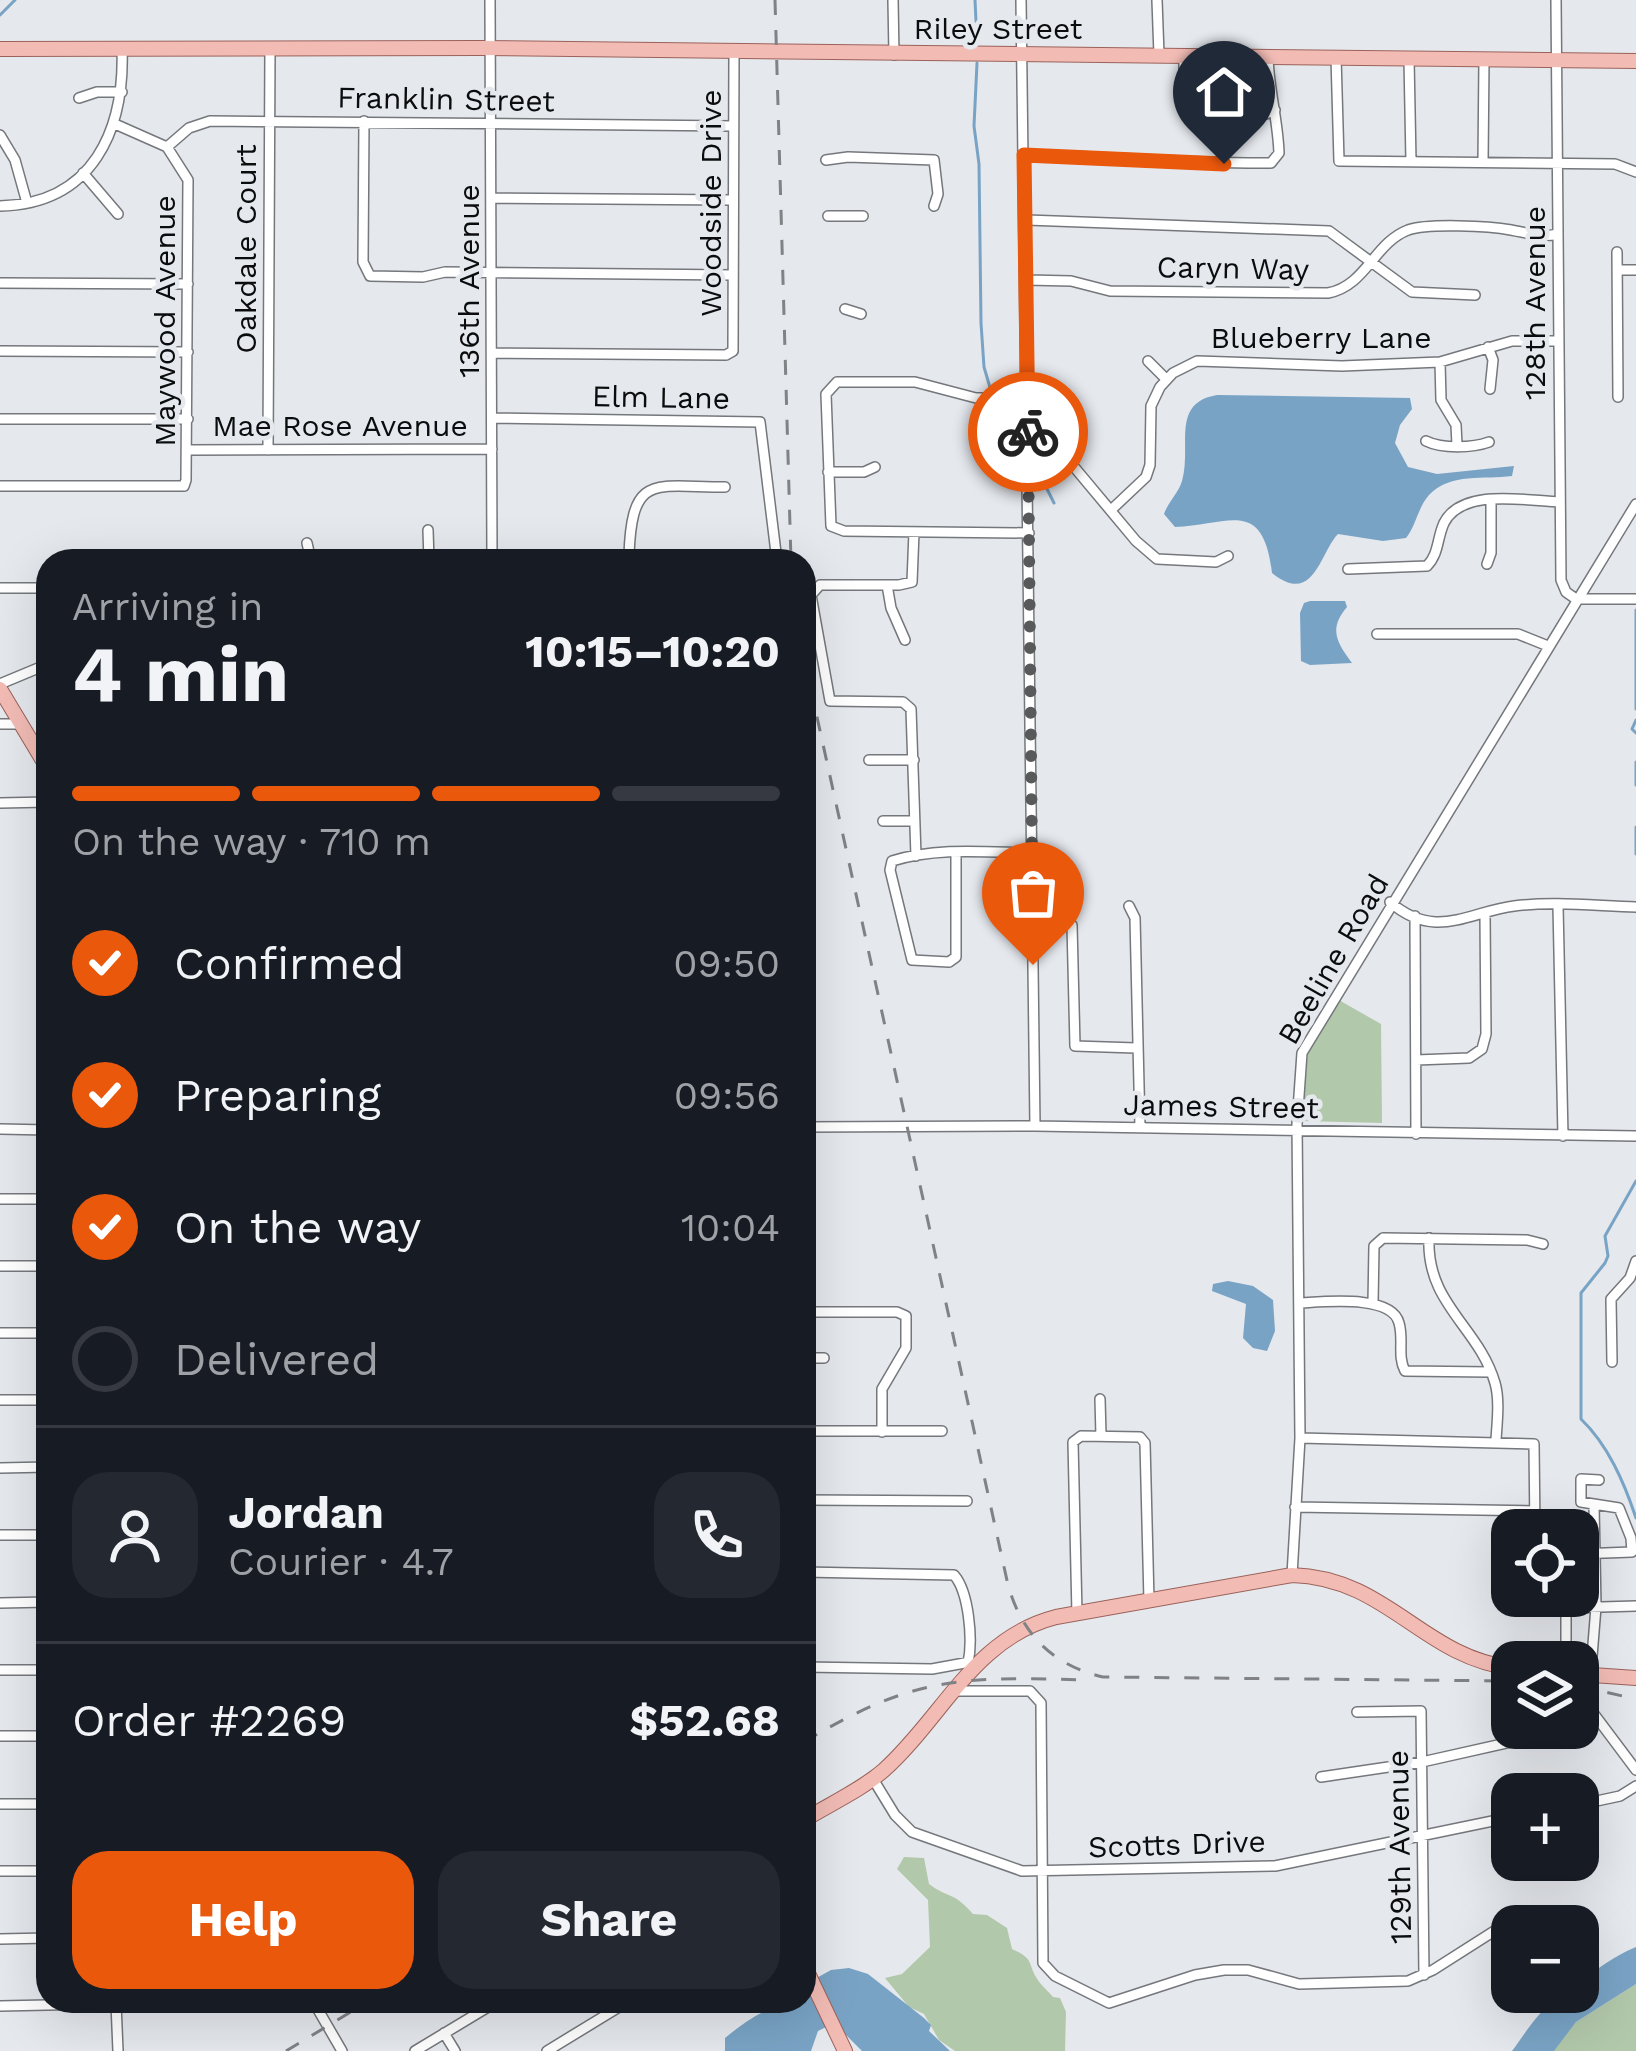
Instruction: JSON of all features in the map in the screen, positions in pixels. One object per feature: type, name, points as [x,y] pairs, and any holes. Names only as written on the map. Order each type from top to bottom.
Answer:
[{"type":"main road","name":"Riley Street","points":[[0,49],[490,48],[1636,61]]},
{"type":"main road","points":[[0,686],[36,748]]},
{"type":"main road","points":[[816,1813],[873,1779],[902,1753],[977,1662],[1025,1627],[1077,1614],[1292,1575],[1343,1581],[1462,1655],[1491,1663]]},
{"type":"main road","points":[[1599,1675],[1636,1678]]},
{"type":"main road","points":[[816,1993],[840,2051]]},
{"type":"main road","points":[[816,2007],[840,2051]]},
{"type":"street","name":"136th Avenue","points":[[490,0],[492,549]]},
{"type":"street","points":[[893,0],[894,55]]},
{"type":"street","points":[[1021,0],[1036,1126]]},
{"type":"street","points":[[1157,0],[1159,56]]},
{"type":"street","name":"128th Avenue","points":[[1556,0],[1561,580],[1576,599]]},
{"type":"street","points":[[313,32],[314,50]]},
{"type":"street","points":[[0,206],[27,203],[61,189],[83,173],[106,146],[122,92],[122,48]]},
{"type":"street","name":"Oakdale Court","points":[[268,450],[270,49]]},
{"type":"street","name":"Woodside Drive","points":[[491,353],[731,352],[734,52]]},
{"type":"street","points":[[1184,56],[1184,101],[1190,112],[1266,114],[1275,110]]},
{"type":"street","points":[[1336,57],[1340,161],[1615,164],[1636,172]]},
{"type":"street","points":[[1024,155],[1094,156],[1145,163],[1276,160],[1268,58]]},
{"type":"street","points":[[1409,59],[1411,162]]},
{"type":"street","points":[[1484,59],[1484,162]]},
{"type":"street","points":[[79,98],[122,92]]},
{"type":"street","points":[[364,121],[366,273],[378,278],[445,272],[734,274]]},
{"type":"street","name":"Franklin Street","points":[[167,147],[201,122],[733,126]]},
{"type":"street","points":[[115,124],[167,147]]},
{"type":"street","points":[[0,135],[15,160],[27,203]]},
{"type":"street","name":"Maywood Avenue","points":[[0,487],[184,486],[188,180],[167,147]]},
{"type":"street","points":[[826,160],[934,160],[938,194],[934,206]]},
{"type":"street","points":[[83,173],[118,214]]},
{"type":"street","points":[[491,198],[733,200]]},
{"type":"street","points":[[828,217],[863,216]]},
{"type":"street","points":[[1027,220],[1329,231],[1412,292],[1475,295]]},
{"type":"street","name":"Caryn Way","points":[[1027,280],[1071,281],[1110,292],[1314,294],[1340,291],[1394,237],[1413,228],[1498,228],[1541,237],[1558,234]]},
{"type":"street","points":[[1617,252],[1618,398]]},
{"type":"street","points":[[1618,270],[1636,270]]},
{"type":"street","points":[[0,283],[188,284]]},
{"type":"street","points":[[845,309],[861,314]]},
{"type":"street","name":"Blueberry Lane","points":[[1166,379],[1204,360],[1342,366],[1440,362],[1512,340],[1558,340]]},
{"type":"street","points":[[1488,347],[1493,360],[1490,389]]},
{"type":"street","points":[[0,351],[188,352]]},
{"type":"street","points":[[1111,510],[1146,476],[1150,464],[1151,406],[1166,379],[1148,361]]},
{"type":"street","points":[[1440,362],[1441,400],[1456,425],[1457,445]]},
{"type":"street","points":[[1027,398],[976,398],[915,382],[843,382],[830,386],[826,394],[829,523],[838,530],[1029,532]]},
{"type":"street","points":[[1618,382],[1636,382]]},
{"type":"street","name":"Elm Lane","points":[[492,418],[760,422],[776,549]]},
{"type":"street","points":[[0,419],[188,419]]},
{"type":"street","points":[[1426,441],[1434,446],[1489,442]]},
{"type":"street","name":"Mae Rose Avenue","points":[[188,450],[492,449]]},
{"type":"street","points":[[1028,456],[1069,463],[1157,559],[1216,562],[1228,556]]},
{"type":"street","points":[[828,472],[864,472],[874,467]]},
{"type":"street","points":[[629,549],[631,515],[645,494],[664,487],[725,488]]},
{"type":"street","points":[[1487,564],[1491,501]]},
{"type":"street","points":[[1348,569],[1423,568],[1434,560],[1444,524],[1468,502],[1560,502]]},
{"type":"street","name":"Beeline Road","points":[[1292,1575],[1300,1438],[1298,1077],[1306,1042],[1636,503]]},
{"type":"street","points":[[428,530],[429,549]]},
{"type":"street","points":[[816,588],[912,582],[914,532]]},
{"type":"street","points":[[307,543],[308,549]]},
{"type":"street","points":[[887,585],[890,608],[904,640]]},
{"type":"street","points":[[0,588],[36,588]]},
{"type":"street","points":[[1576,599],[1636,598]]},
{"type":"street","points":[[816,633],[830,701],[910,706],[916,856]]},
{"type":"street","points":[[1377,634],[1518,634],[1548,646]]},
{"type":"street","points":[[0,686],[36,670]]},
{"type":"street","points":[[0,724],[22,724]]},
{"type":"street","points":[[869,760],[914,760]]},
{"type":"street","points":[[0,803],[36,802]]},
{"type":"street","points":[[884,821],[914,821]]},
{"type":"street","points":[[956,852],[954,960],[916,961],[908,955],[890,865],[916,856],[956,852],[1032,853]]},
{"type":"street","points":[[1390,902],[1415,916],[1452,922],[1515,906],[1636,907]]},
{"type":"street","points":[[1129,906],[1135,919],[1140,1127]]},
{"type":"street","points":[[1558,906],[1563,1136]]},
{"type":"street","points":[[1416,1060],[1469,1058],[1482,1049],[1486,1034],[1485,915]]},
{"type":"street","points":[[1415,916],[1416,1134]]},
{"type":"street","points":[[1033,919],[1064,920],[1072,925],[1075,1046],[1136,1048]]},
{"type":"street","name":"James Street","points":[[816,1127],[1636,1136]]},
{"type":"street","points":[[0,1130],[36,1130]]},
{"type":"street","points":[[0,1199],[36,1198]]},
{"type":"street","points":[[1373,1303],[1378,1241],[1390,1237],[1543,1244]]},
{"type":"street","points":[[1429,1238],[1431,1276],[1496,1386],[1496,1440]]},
{"type":"street","points":[[1612,1362],[1611,1304],[1636,1261]]},
{"type":"street","points":[[0,1266],[36,1266]]},
{"type":"street","points":[[1624,1288],[1636,1293]]},
{"type":"street","points":[[1299,1303],[1373,1303],[1397,1318],[1405,1371],[1490,1372]]},
{"type":"street","points":[[816,1312],[903,1313],[906,1348],[882,1388],[881,1432]]},
{"type":"street","points":[[0,1334],[36,1333]]},
{"type":"street","points":[[816,1358],[824,1358]]},
{"type":"street","points":[[0,1400],[36,1400]]},
{"type":"street","points":[[1100,1400],[1101,1436]]},
{"type":"street","points":[[816,1431],[942,1431]]},
{"type":"street","points":[[1077,1614],[1076,1438],[1140,1437],[1145,1443],[1149,1601]]},
{"type":"street","points":[[1300,1438],[1534,1444],[1534,1509]]},
{"type":"street","points":[[0,1468],[36,1467]]},
{"type":"street","points":[[1599,1480],[1581,1479],[1581,1502],[1619,1508],[1632,1552],[1599,1554]]},
{"type":"street","points":[[816,1500],[967,1501]]},
{"type":"street","points":[[1594,1505],[1594,1509]]},
{"type":"street","points":[[1294,1507],[1491,1510]]},
{"type":"street","points":[[0,1535],[36,1534]]},
{"type":"street","points":[[816,1572],[950,1574],[961,1583],[977,1662]]},
{"type":"street","points":[[0,1603],[36,1602]]},
{"type":"street","points":[[1599,1607],[1636,1606]]},
{"type":"street","points":[[1566,1617],[1566,1640]]},
{"type":"street","points":[[970,1640],[977,1662]]},
{"type":"street","points":[[816,1667],[932,1670],[977,1662]]},
{"type":"street","points":[[0,1670],[36,1670]]},
{"type":"street","points":[[954,1691],[1030,1691],[1039,1697],[1046,1969],[1087,1995],[1109,2003],[1223,1970],[1248,1970],[1314,1985],[1408,1981],[1491,1933]]},
{"type":"street","name":"129th Avenue","points":[[1357,1712],[1421,1711],[1424,1975]]},
{"type":"street","points":[[1599,1724],[1636,1770]]},
{"type":"street","points":[[0,1736],[36,1736]]},
{"type":"street","points":[[1321,1777],[1491,1746]]},
{"type":"street","name":"Scotts Drive","points":[[873,1779],[899,1821],[917,1835],[1004,1868],[1043,1871],[1275,1866],[1491,1821]]},
{"type":"street","points":[[1599,1800],[1620,1796],[1636,1786]]},
{"type":"street","points":[[0,1804],[36,1804]]},
{"type":"street","points":[[0,1871],[36,1871]]},
{"type":"street","points":[[0,1939],[36,1938]]},
{"type":"street","points":[[0,2006],[36,2005]]},
{"type":"street","points":[[116,2013],[118,2051]]},
{"type":"street","points":[[320,2013],[342,2051]]},
{"type":"street","points":[[415,2051],[478,2013]]},
{"type":"street","points":[[547,2051],[609,2013]]},
{"type":"street","points":[[444,2033],[455,2051]]},
{"type":"green space","points":[[1337,999],[1381,1024],[1382,1123],[1303,1121],[1308,1049]]},
{"type":"green space","points":[[904,1857],[924,1858],[929,1884],[973,1914],[987,1915],[1007,1928],[1012,1949],[1028,1960],[1053,1997],[1060,1998],[1066,2012],[1065,2051],[955,2051],[939,2040],[924,2014],[909,2007],[885,1978],[902,1974],[930,1947],[928,1900],[897,1869]]},
{"type":"green space","points":[[1636,1984],[1636,2051],[1553,2051],[1576,2022],[1599,2013],[1599,2007]]},
{"type":"water","points":[[1217,395],[1410,398],[1412,409],[1395,443],[1408,467],[1437,474],[1514,466],[1512,476],[1458,480],[1438,488],[1425,500],[1406,538],[1383,541],[1338,534],[1307,580],[1286,582],[1272,573],[1261,533],[1252,525],[1227,521],[1175,527],[1164,514],[1182,481],[1188,416],[1202,400]]},
{"type":"water","points":[[1310,601],[1345,601],[1347,607],[1336,629],[1352,663],[1310,665],[1301,661],[1300,613]]},
{"type":"water","points":[[1228,1281],[1253,1286],[1273,1300],[1275,1331],[1267,1351],[1253,1348],[1243,1338],[1246,1304],[1212,1291],[1213,1284]]},
{"type":"water","points":[[1636,1947],[1636,1984],[1599,2007],[1599,1968]]},
{"type":"water","points":[[849,1968],[868,1974],[924,2018],[931,2025],[929,2031],[950,2051],[862,2051],[834,2023],[818,2031],[811,2051],[725,2051],[725,2038],[763,2013],[816,2013],[816,1978]]},
{"type":"water","points":[[1541,2013],[1590,2013],[1576,2022],[1554,2051],[1512,2051]]},
{"type":"waterway","points":[[0,15],[15,0]]},
{"type":"waterway","points":[[975,0],[977,43]]},
{"type":"waterway","points":[[977,63],[974,126],[979,164],[981,323],[991,391]]},
{"type":"waterway","points":[[997,405],[1007,437],[1023,452]]},
{"type":"waterway","points":[[1035,465],[1054,503]]},
{"type":"waterway","points":[[1636,610],[1636,709]]},
{"type":"waterway","points":[[1636,720],[1632,729],[1636,733]]},
{"type":"waterway","points":[[1636,762],[1636,785]]},
{"type":"waterway","points":[[1636,827],[1636,854]]},
{"type":"waterway","points":[[1636,1181],[1605,1236],[1605,1263],[1581,1293],[1581,1419],[1614,1465],[1636,1518]]},
{"type":"railway","points":[[775,0],[791,549]]},
{"type":"railway","points":[[816,713],[1008,1585],[1031,1632],[1054,1656],[1103,1677],[1491,1681]]},
{"type":"railway","points":[[816,1735],[878,1703],[942,1684],[1090,1680]]},
{"type":"railway","points":[[1599,1691],[1636,1699]]},
{"type":"railway","points":[[286,2051],[349,2013]]},
{"type":"way so far","points":[[1028,432],[1033,965]]},
{"type":"route","points":[[1028,432],[1024,155],[1224,164]]}]
